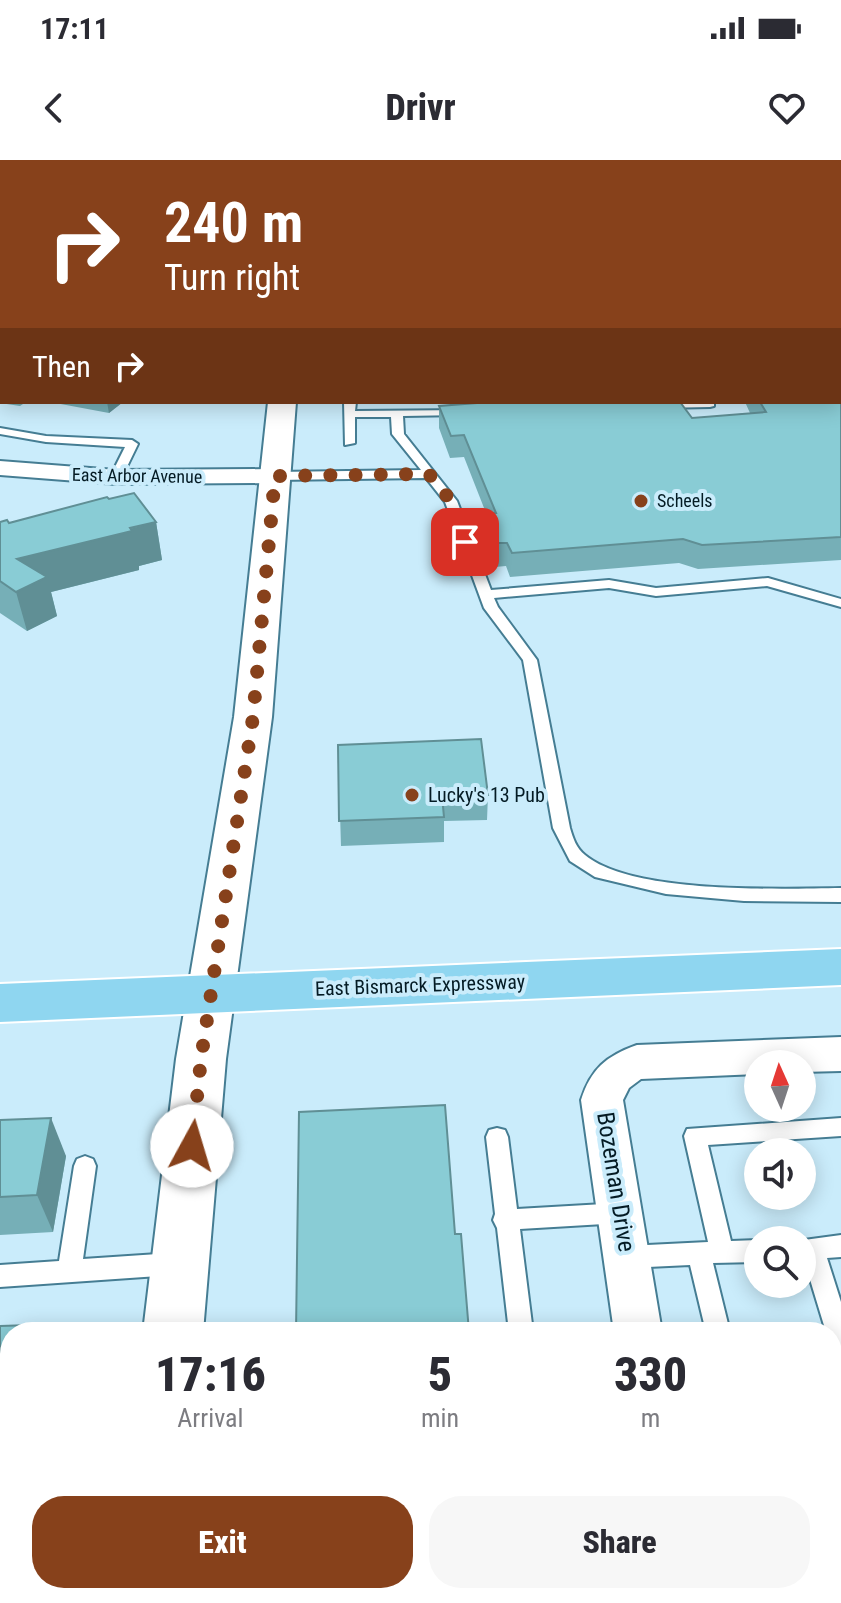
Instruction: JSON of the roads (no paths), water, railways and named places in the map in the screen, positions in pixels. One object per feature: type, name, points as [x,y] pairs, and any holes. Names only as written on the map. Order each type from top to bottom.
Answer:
[{"type":"main road","name":"East Bismarck Expressway","points":[[0,1003],[841,967]]},
{"type":"street","points":[[174,1322],[201,1059],[253,717],[282,404]]},
{"type":"street","name":"East Arbor Avenue","points":[[0,468],[116,477],[275,476]]},
{"type":"street","name":"Bozeman Drive","points":[[637,1322],[602,1100],[607,1083],[619,1069],[637,1062],[841,1054]]},
{"type":"lane","points":[[649,405],[710,404]]},
{"type":"lane","points":[[349,443],[350,408],[397,414],[482,412]]},
{"type":"lane","points":[[397,414],[398,434],[451,501],[485,595],[530,660],[560,823],[570,851],[578,860],[611,877],[646,884],[737,893],[841,895]]},
{"type":"lane","points":[[0,431],[46,439],[132,444],[116,477]]},
{"type":"lane","points":[[275,476],[429,474]]},
{"type":"lane","points":[[485,595],[609,584],[656,592],[768,582],[841,603]]},
{"type":"lane","points":[[717,1322],[695,1136],[841,1127]]},
{"type":"lane","points":[[497,1137],[504,1220],[519,1322]]},
{"type":"lane","points":[[69,1272],[85,1166]]},
{"type":"lane","points":[[504,1220],[621,1213]]},
{"type":"lane","points":[[816,1247],[841,1246]]},
{"type":"lane","points":[[627,1257],[744,1252]]},
{"type":"lane","points":[[0,1276],[180,1263]]},
{"type":"lane","points":[[816,1273],[834,1322]]},
{"type":"place","name":"Scheels","points":[[641,501]]},
{"type":"place","name":"Lucky's 13 Pub","points":[[412,795]]}]
